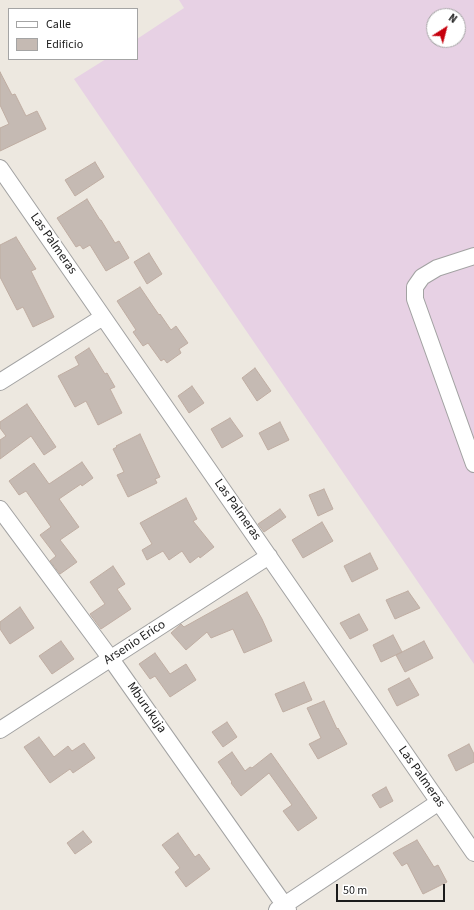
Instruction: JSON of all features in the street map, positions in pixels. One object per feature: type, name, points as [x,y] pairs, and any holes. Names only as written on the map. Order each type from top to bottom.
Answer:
[{"type":"street","name":"Las Palmeras","points":[[0,168],[474,853]]},
{"type":"street","points":[[474,256],[437,268],[422,277],[415,287],[415,298],[436,362],[474,464]]},
{"type":"street","points":[[0,382],[103,317]]},
{"type":"street","name":"Mburukuja","points":[[0,509],[111,659],[283,908]]},
{"type":"street","name":"Arsenio Erico","points":[[0,730],[269,556]]},
{"type":"street","points":[[283,908],[439,802]]},
{"type":"shaded area","points":[[179,0],[474,0],[474,664],[74,79],[104,60],[138,60],[138,38],[184,8]]},
{"type":"building","points":[[0,72],[12,95],[15,94],[26,116],[37,111],[46,129],[0,151],[0,128],[9,124],[0,105]]},
{"type":"building","points":[[95,162],[104,177],[75,196],[65,180]]},
{"type":"building","points":[[87,199],[115,243],[119,241],[129,258],[106,271],[90,245],[83,249],[80,245],[76,247],[57,218]]},
{"type":"building","points":[[16,237],[36,269],[31,271],[54,317],[33,327],[23,307],[17,310],[0,277],[0,245]]},
{"type":"building","points":[[149,253],[162,274],[147,284],[134,262]]},
{"type":"building","points":[[140,287],[171,330],[176,326],[188,343],[179,349],[181,353],[167,363],[164,359],[161,361],[148,343],[143,346],[133,332],[136,330],[117,301]]},
{"type":"building","points":[[89,348],[115,387],[110,389],[122,413],[98,425],[86,401],[75,407],[58,376],[79,365],[75,357]]},
{"type":"building","points":[[255,368],[271,391],[257,401],[242,378]]},
{"type":"building","points":[[192,386],[204,403],[189,413],[178,396]]},
{"type":"building","points":[[27,404],[56,447],[44,455],[31,436],[0,459],[0,440],[6,436],[0,428],[0,422]]},
{"type":"building","points":[[230,418],[243,436],[222,448],[211,429]]},
{"type":"building","points":[[280,422],[289,440],[268,450],[259,433]]},
{"type":"building","points":[[140,434],[160,477],[155,479],[157,483],[128,497],[117,475],[124,472],[113,449]]},
{"type":"building","points":[[82,462],[93,478],[82,486],[81,484],[59,499],[79,527],[60,540],[77,562],[60,574],[50,561],[56,556],[40,535],[51,527],[26,491],[19,495],[9,481],[34,463],[49,484]]},
{"type":"building","points":[[324,489],[333,509],[318,516],[309,495]]},
{"type":"building","points":[[186,498],[197,519],[193,521],[214,547],[200,558],[199,556],[190,563],[182,551],[169,560],[163,551],[147,560],[142,550],[152,544],[140,523]]},
{"type":"building","points":[[280,509],[286,517],[264,532],[258,524]]},
{"type":"building","points":[[322,522],[333,541],[303,558],[292,540]]},
{"type":"building","points":[[370,553],[378,569],[352,582],[344,566]]},
{"type":"building","points":[[113,566],[125,584],[117,589],[131,609],[101,629],[90,614],[105,604],[90,582]]},
{"type":"building","points":[[408,591],[420,608],[395,619],[386,600]]},
{"type":"building","points":[[247,592],[272,641],[244,653],[233,629],[211,638],[207,632],[186,650],[171,633],[181,624],[184,627]]},
{"type":"building","points":[[20,607],[34,628],[10,644],[0,629],[0,622]]},
{"type":"building","points":[[359,614],[368,630],[350,639],[340,623]]},
{"type":"building","points":[[393,635],[402,652],[381,662],[373,645]]},
{"type":"building","points":[[61,641],[74,659],[52,674],[39,656]]},
{"type":"building","points":[[424,641],[433,658],[405,672],[396,655]]},
{"type":"building","points":[[155,653],[170,674],[186,664],[196,680],[170,697],[155,676],[150,679],[139,664]]},
{"type":"building","points":[[409,678],[419,695],[397,706],[388,689]]},
{"type":"building","points":[[304,682],[312,700],[283,712],[275,694]]},
{"type":"building","points":[[324,701],[337,729],[338,728],[347,744],[318,759],[309,744],[321,738],[307,708]]},
{"type":"building","points":[[227,722],[237,737],[223,747],[212,732]]},
{"type":"building","points":[[39,737],[54,757],[68,746],[72,751],[84,743],[95,758],[73,773],[70,769],[50,783],[24,747]]},
{"type":"building","points":[[469,744],[474,754],[474,762],[456,771],[448,755]]},
{"type":"building","points":[[232,752],[245,771],[250,767],[252,768],[271,753],[317,818],[298,831],[283,811],[292,805],[269,773],[241,796],[218,762]]},
{"type":"building","points":[[386,787],[393,801],[380,808],[372,795]]},
{"type":"building","points":[[83,831],[92,842],[75,854],[67,843]]},
{"type":"building","points":[[178,833],[195,857],[199,854],[210,869],[186,887],[175,872],[180,868],[162,845]]},
{"type":"building","points":[[417,840],[434,867],[438,865],[447,882],[423,894],[407,863],[402,866],[393,853]]}]
